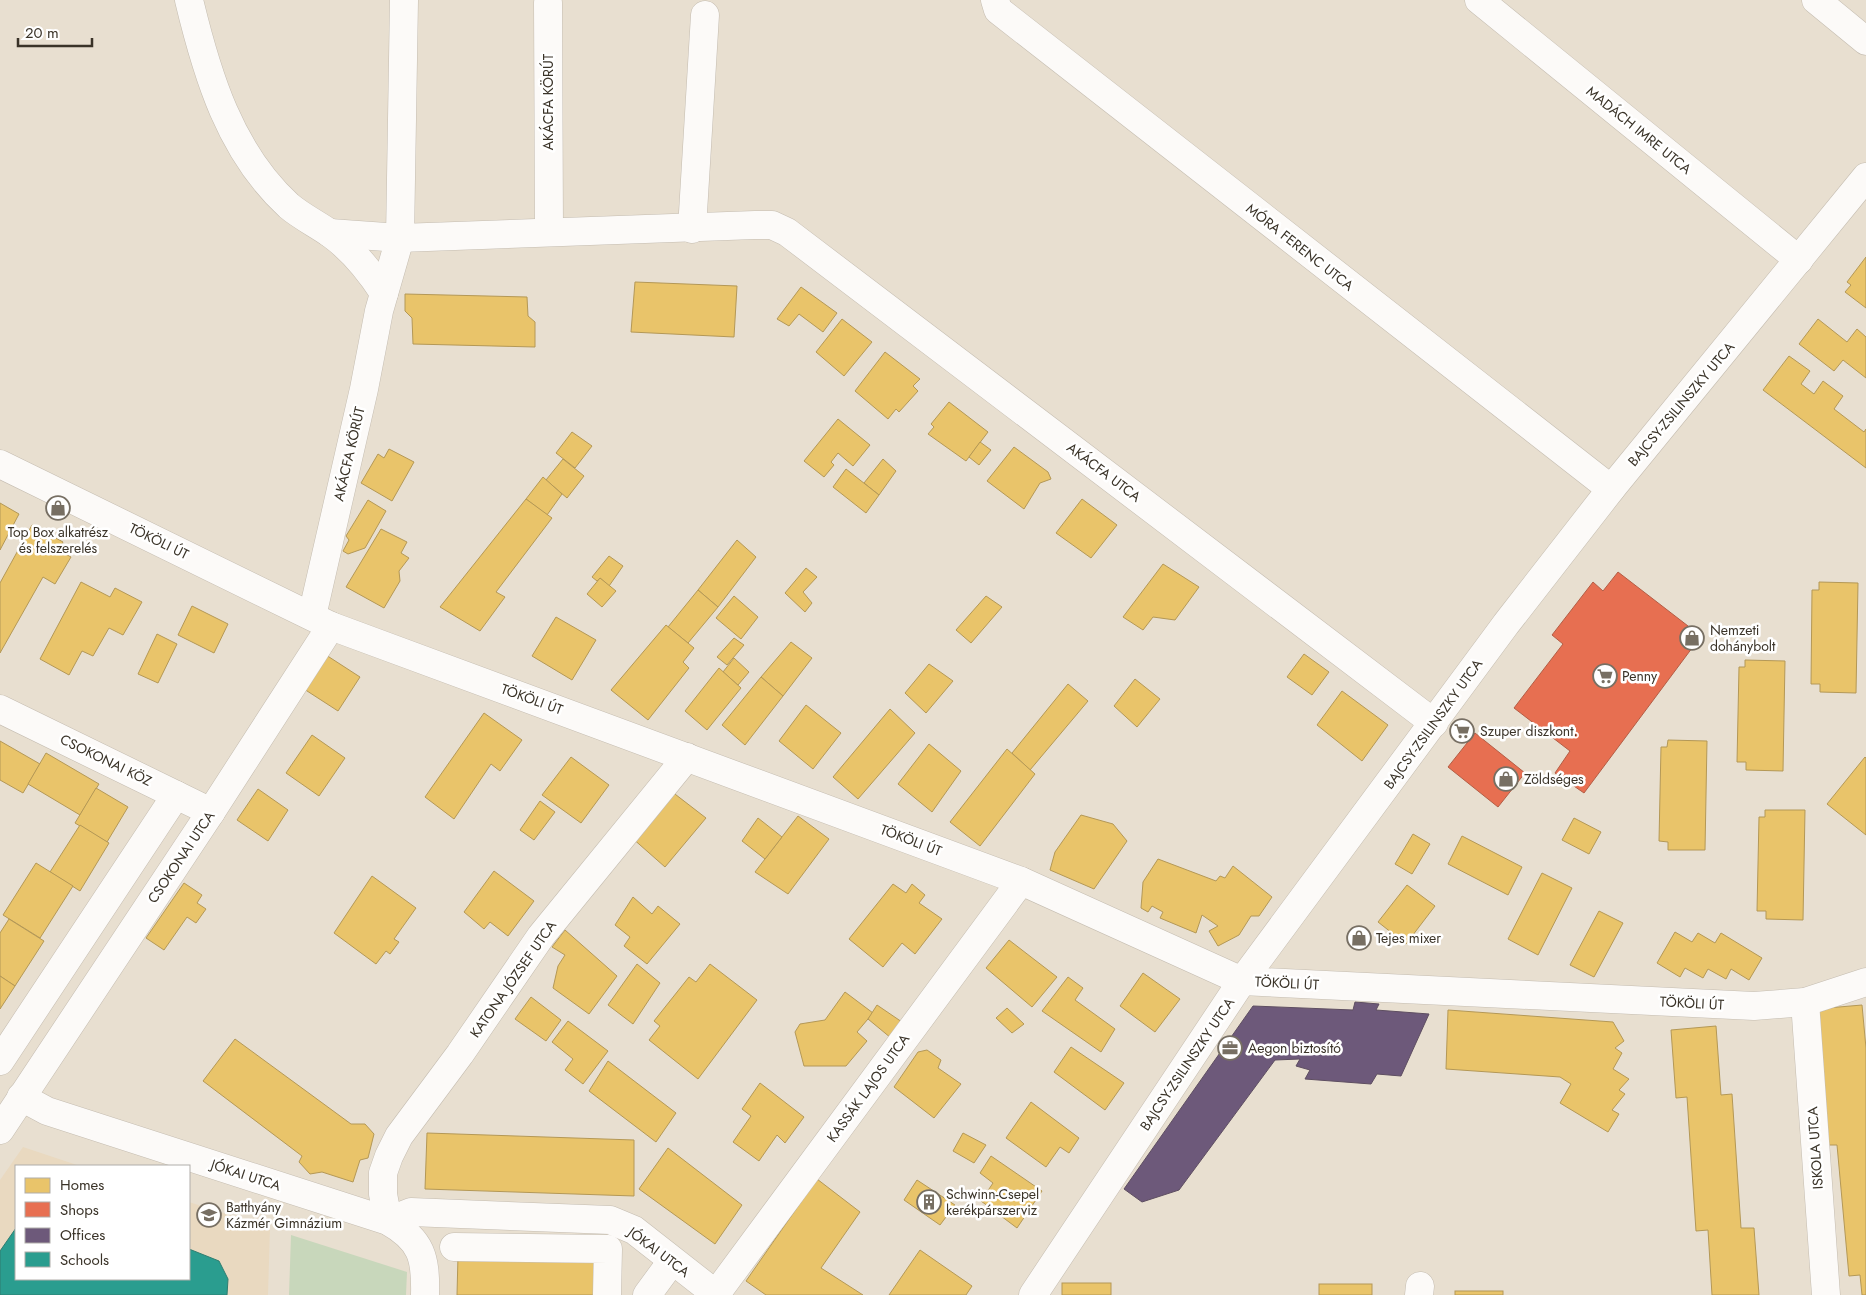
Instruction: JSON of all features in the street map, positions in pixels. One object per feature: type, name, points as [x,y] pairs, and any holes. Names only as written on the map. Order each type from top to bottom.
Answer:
[{"type":"street","points":[[189,0],[202,54],[228,122],[246,156],[289,206],[330,233],[358,257],[384,293]]},
{"type":"street","name":"AKÁCFA KÖRÚT","points":[[321,621],[384,293],[400,238],[404,0]]},
{"type":"street","name":"MÓRA FERENC UTCA","points":[[996,0],[998,10],[1611,489]]},
{"type":"street","name":"MADÁCH IMRE UTCA","points":[[1479,0],[1799,260]]},
{"type":"street","points":[[1816,0],[1866,41]]},
{"type":"street","name":"AKÁCFA KÖRÚT","points":[[548,3],[549,231]]},
{"type":"street","points":[[330,233],[400,238],[549,231],[692,229],[705,15]]},
{"type":"street","name":"BAJCSY-ZSILINSZKY UTCA","points":[[1033,1295],[1242,981],[1434,723],[1611,489],[1866,177]]},
{"type":"street","name":"AKÁCFA UTCA","points":[[692,229],[772,225],[786,232],[1434,723]]},
{"type":"street","name":"TÖKÖLI ÚT","points":[[0,464],[321,621],[1020,881],[1242,981],[1754,1006],[1805,1002],[1866,982]]},
{"type":"street","name":"CSOKONAI UTCA","points":[[0,1130],[211,812],[321,621]]},
{"type":"street","name":"CSOKONAI KÖZ","points":[[0,708],[211,812]]},
{"type":"street","name":"KATONA JÓZSEF UTCA","points":[[388,1221],[383,1194],[383,1174],[399,1136],[460,1054],[541,936],[687,757]]},
{"type":"street","points":[[0,1061],[176,794]]},
{"type":"street","name":"KASSÁK LAJOS UTCA","points":[[717,1295],[1020,881]]},
{"type":"street","name":"ISKOLA UTCA","points":[[1805,1002],[1826,1295]]},
{"type":"street","points":[[0,1067],[24,1092]]},
{"type":"street","name":"JÓKAI UTCA","points":[[24,1092],[47,1111],[388,1221],[408,1234],[422,1254],[426,1271],[425,1295]]},
{"type":"street","name":"JÓKAI UTCA","points":[[388,1221],[411,1212],[610,1220],[634,1230],[717,1295]]},
{"type":"street","points":[[454,1247],[608,1249],[607,1295]]},
{"type":"street","points":[[647,1295],[672,1261]]},
{"type":"shaded area","name":"Batthyány Kázmér Gimnázium","points":[[23,1147],[77,1165],[15,1165],[15,1280],[190,1280],[190,1202],[270,1228],[268,1295],[0,1295],[0,1180]]},
{"type":"green space","points":[[291,1235],[407,1272],[406,1295],[289,1295]]},
{"type":"building: Homes","points":[[1866,257],[1866,308],[1845,292],[1851,285],[1847,282]]},
{"type":"building: Homes","points":[[635,282],[737,286],[734,337],[631,332]]},
{"type":"building: Homes","points":[[801,287],[837,313],[823,332],[799,314],[789,326],[777,319]]},
{"type":"building: Homes","points":[[405,294],[527,297],[528,316],[535,322],[535,347],[413,344],[412,318],[405,311]]},
{"type":"building: Homes","points":[[842,319],[872,342],[844,376],[816,352]]},
{"type":"building: Homes","points":[[1818,319],[1847,342],[1857,329],[1866,337],[1866,378],[1843,360],[1834,371],[1799,344]]},
{"type":"building: Homes","points":[[885,352],[920,379],[913,386],[918,391],[899,412],[896,409],[888,419],[855,391]]},
{"type":"building: Homes","points":[[1789,356],[1810,371],[1801,384],[1814,394],[1823,381],[1843,396],[1834,409],[1864,432],[1866,429],[1866,468],[1763,390]]},
{"type":"building: Homes","points":[[949,402],[988,432],[966,461],[928,434],[934,427],[931,424]]},
{"type":"building: Homes","points":[[838,419],[870,445],[853,466],[838,453],[831,462],[834,465],[824,477],[804,461]]},
{"type":"building: Homes","points":[[572,432],[592,446],[575,468],[556,453]]},
{"type":"building: Homes","points":[[980,442],[991,450],[979,465],[969,457]]},
{"type":"building: Homes","points":[[1014,447],[1048,472],[1051,479],[1040,483],[1024,509],[987,481]]},
{"type":"building: Homes","points":[[389,449],[414,462],[392,501],[361,483],[378,454],[384,458]]},
{"type":"building: Homes","points":[[563,459],[584,476],[567,498],[546,480]]},
{"type":"building: Homes","points":[[883,459],[896,471],[879,495],[864,483]]},
{"type":"building: Homes","points":[[846,469],[879,495],[866,513],[833,487]]},
{"type":"building: Homes","points":[[543,477],[562,494],[547,515],[526,499]]},
{"type":"building: Homes","points":[[526,499],[552,518],[496,592],[505,597],[480,631],[440,607]]},
{"type":"building: Homes","points":[[1082,499],[1117,525],[1091,558],[1056,533]]},
{"type":"building: Homes","points":[[368,500],[386,511],[365,548],[348,554],[343,551],[349,540],[346,536]]},
{"type":"building: Homes","points":[[0,503],[19,514],[0,550]]},
{"type":"building: Homes","points":[[32,525],[63,542],[58,550],[71,557],[55,584],[43,577],[0,653],[0,583]]},
{"type":"building: Homes","points":[[381,529],[407,542],[401,553],[409,558],[399,571],[400,581],[384,608],[346,587]]},
{"type":"building: Homes","points":[[737,540],[756,557],[718,607],[698,590]]},
{"type":"building: Homes","points":[[609,556],[623,566],[609,586],[600,578],[597,581],[592,577]]},
{"type":"building: Homes","points":[[1163,564],[1199,587],[1175,620],[1153,617],[1143,630],[1123,617]]},
{"type":"building: Homes","points":[[806,568],[817,577],[803,592],[812,603],[805,612],[785,593]]},
{"type":"building: Homes","points":[[600,578],[616,591],[602,607],[587,594]]},
{"type":"building: Homes","points":[[81,582],[110,597],[115,588],[142,602],[123,635],[109,628],[93,656],[82,651],[69,675],[40,659]]},
{"type":"building: Homes","points":[[1819,582],[1858,583],[1856,693],[1820,692],[1820,684],[1811,684],[1812,590],[1819,590]]},
{"type":"building: Homes","points":[[698,590],[718,607],[688,643],[668,627]]},
{"type":"building: Homes","points":[[734,596],[758,617],[741,639],[716,618]]},
{"type":"building: Homes","points":[[986,596],[1002,607],[971,643],[956,630]]},
{"type":"building: Homes","points":[[192,606],[228,624],[214,653],[178,635]]},
{"type":"building: Homes","points":[[556,617],[596,640],[572,680],[532,656]]},
{"type":"building: Homes","points":[[666,625],[694,648],[683,662],[689,668],[648,720],[611,690]]},
{"type":"building: Homes","points":[[157,634],[177,644],[158,683],[138,674]]},
{"type":"building: Homes","points":[[734,638],[744,645],[727,665],[717,657]]},
{"type":"building: Homes","points":[[791,642],[812,658],[783,696],[761,677]]},
{"type":"building: Homes","points":[[1304,654],[1329,672],[1312,695],[1287,677]]},
{"type":"building: Homes","points":[[326,655],[360,677],[338,711],[304,689]]},
{"type":"building: Homes","points":[[734,658],[749,672],[738,685],[723,672]]},
{"type":"building: Homes","points":[[1745,660],[1785,661],[1783,771],[1746,770],[1746,762],[1737,762],[1739,667],[1745,667]]},
{"type":"building: Homes","points":[[929,664],[953,681],[926,713],[905,693]]},
{"type":"building: Homes","points":[[719,668],[741,688],[707,730],[685,711]]},
{"type":"building: Homes","points":[[761,677],[783,696],[745,745],[722,725]]},
{"type":"building: Homes","points":[[1135,679],[1160,699],[1137,727],[1114,706]]},
{"type":"building: Homes","points":[[1068,684],[1088,701],[1030,770],[1012,753]]},
{"type":"building: Homes","points":[[1342,691],[1388,725],[1362,761],[1317,725]]},
{"type":"building: Homes","points":[[806,705],[841,733],[813,769],[779,741]]},
{"type":"building: Homes","points":[[890,709],[915,733],[858,799],[833,777]]},
{"type":"building: Homes","points":[[484,713],[522,740],[500,771],[491,764],[454,819],[425,797]]},
{"type":"building: Homes","points":[[312,735],[345,758],[319,796],[286,773]]},
{"type":"building: Homes","points":[[1668,740],[1707,741],[1705,850],[1668,850],[1668,842],[1659,841],[1661,747],[1667,747]]},
{"type":"building: Homes","points":[[0,741],[40,764],[23,793],[0,780]]},
{"type":"building: Homes","points":[[929,744],[961,771],[932,812],[898,784]]},
{"type":"building: Homes","points":[[1007,749],[1035,774],[980,846],[950,822]]},
{"type":"building: Homes","points":[[46,753],[99,784],[80,815],[28,784]]},
{"type":"building: Homes","points":[[571,757],[609,785],[581,823],[542,795]]},
{"type":"building: Homes","points":[[1866,758],[1866,835],[1827,804]]},
{"type":"building: Homes","points":[[96,788],[128,807],[107,842],[75,823]]},
{"type":"building: Homes","points":[[258,789],[288,810],[268,841],[237,820]]},
{"type":"building: Homes","points":[[671,791],[706,818],[665,867],[631,837]]},
{"type":"building: Homes","points":[[540,801],[555,812],[534,840],[520,830]]},
{"type":"building: Homes","points":[[1765,810],[1805,810],[1803,920],[1766,919],[1766,911],[1757,911],[1759,817],[1765,817]]},
{"type":"building: Homes","points":[[1081,815],[1113,824],[1127,841],[1094,889],[1050,870],[1055,852]]},
{"type":"building: Homes","points":[[798,816],[829,839],[788,894],[755,872]]},
{"type":"building: Homes","points":[[758,818],[782,837],[765,859],[742,841]]},
{"type":"building: Homes","points":[[1574,818],[1601,832],[1589,854],[1562,840]]},
{"type":"building: Homes","points":[[80,825],[109,843],[80,891],[50,872]]},
{"type":"building: Homes","points":[[1413,834],[1430,844],[1412,874],[1395,864]]},
{"type":"building: Homes","points":[[1462,836],[1522,867],[1508,895],[1448,864]]},
{"type":"building: Homes","points":[[1158,859],[1216,881],[1220,876],[1225,878],[1233,866],[1272,897],[1259,916],[1251,916],[1239,935],[1218,946],[1209,931],[1218,926],[1202,915],[1196,933],[1160,918],[1163,912],[1152,906],[1148,912],[1141,908],[1143,882]]},
{"type":"building: Homes","points":[[36,863],[73,886],[40,938],[3,915]]},
{"type":"building: Homes","points":[[494,871],[534,901],[508,936],[490,922],[484,929],[464,912]]},
{"type":"building: Homes","points":[[1542,873],[1572,888],[1538,955],[1508,939]]},
{"type":"building: Homes","points":[[372,876],[416,908],[394,939],[399,942],[390,954],[386,951],[376,964],[334,933]]},
{"type":"building: Homes","points":[[184,883],[202,895],[197,903],[206,909],[196,923],[187,917],[164,950],[146,938]]},
{"type":"building: Homes","points":[[893,884],[906,893],[912,884],[925,895],[919,903],[942,919],[915,954],[902,943],[883,967],[849,939]]},
{"type":"building: Homes","points":[[1407,885],[1435,906],[1406,944],[1378,922]]},
{"type":"building: Homes","points":[[633,897],[652,914],[658,906],[680,924],[647,964],[624,946],[630,937],[615,925]]},
{"type":"building: Homes","points":[[1599,911],[1623,923],[1594,977],[1570,965]]},
{"type":"building: Homes","points":[[9,919],[44,941],[15,986],[0,976],[0,933]]},
{"type":"building: Homes","points":[[565,930],[617,976],[589,1014],[553,988],[558,966],[565,955],[552,947]]},
{"type":"building: Homes","points":[[1675,932],[1692,942],[1698,933],[1715,943],[1721,933],[1762,958],[1749,980],[1731,969],[1726,979],[1708,969],[1703,978],[1685,968],[1680,977],[1657,963]]},
{"type":"building: Homes","points":[[1009,940],[1057,977],[1032,1007],[986,968]]},
{"type":"building: Homes","points":[[637,964],[660,983],[633,1024],[608,1005]]},
{"type":"building: Homes","points":[[710,964],[757,1000],[698,1079],[649,1040],[660,1026],[654,1021],[689,977],[696,982]]},
{"type":"building: Homes","points":[[1143,973],[1180,999],[1155,1032],[1120,1006]]},
{"type":"building: Homes","points":[[0,976],[15,986],[0,1009]]},
{"type":"building: Homes","points":[[1068,977],[1083,988],[1075,1000],[1115,1029],[1101,1052],[1042,1011]]},
{"type":"building: Homes","points":[[845,992],[873,1013],[857,1032],[867,1041],[846,1066],[804,1066],[795,1032],[800,1024],[825,1020]]},
{"type":"building: Homes","points":[[531,997],[561,1020],[546,1041],[515,1019]]},
{"type":"building: Homes","points":[[877,1005],[902,1022],[891,1038],[868,1019]]},
{"type":"building: Homes","points":[[1862,1005],[1866,1048],[1866,1295],[1862,1295],[1860,1275],[1849,1276],[1837,1145],[1828,1145],[1816,1009]]},
{"type":"building: Homes","points":[[1007,1008],[1024,1024],[1012,1033],[996,1018]]},
{"type":"building: Homes","points":[[1448,1010],[1613,1022],[1624,1041],[1615,1048],[1622,1053],[1613,1069],[1629,1079],[1619,1090],[1625,1094],[1612,1110],[1619,1114],[1608,1132],[1560,1103],[1571,1084],[1560,1077],[1446,1069]]},
{"type":"building: Homes","points":[[568,1021],[608,1051],[583,1084],[565,1070],[573,1059],[552,1042]]},
{"type":"building: Homes","points":[[1716,1026],[1721,1095],[1732,1094],[1741,1228],[1754,1228],[1759,1295],[1712,1295],[1708,1230],[1696,1231],[1687,1097],[1676,1098],[1671,1030]]},
{"type":"building: Homes","points":[[235,1039],[351,1124],[365,1124],[374,1134],[368,1158],[360,1160],[353,1182],[322,1172],[310,1174],[299,1162],[302,1156],[203,1081]]},
{"type":"building: Homes","points":[[1071,1047],[1124,1083],[1105,1110],[1054,1072]]},
{"type":"building: Homes","points":[[927,1050],[941,1060],[938,1068],[961,1084],[934,1118],[894,1087],[918,1052]]},
{"type":"building: Homes","points":[[608,1061],[676,1113],[656,1142],[589,1091]]},
{"type":"building: Homes","points":[[760,1083],[804,1117],[785,1143],[777,1135],[759,1161],[733,1142],[751,1116],[742,1109]]},
{"type":"building: Homes","points":[[1031,1102],[1079,1138],[1069,1153],[1060,1147],[1046,1167],[1006,1138]]},
{"type":"building: Homes","points":[[427,1133],[634,1140],[634,1196],[425,1189]]},
{"type":"building: Homes","points":[[963,1133],[986,1145],[974,1163],[953,1151]]},
{"type":"building: Homes","points":[[668,1148],[742,1205],[715,1244],[639,1189]]},
{"type":"building: Homes","points":[[991,1156],[1042,1191],[1017,1228],[981,1201],[993,1183],[980,1173]]},
{"type":"building: Homes","points":[[817,1179],[860,1212],[821,1268],[863,1295],[766,1295],[746,1281]]},
{"type":"building: Homes","name":"Schwinn-Csepel kerékpárszerviz","points":[[917,1180],[955,1205],[940,1225],[904,1200]]},
{"type":"building: Homes","points":[[920,1250],[972,1286],[966,1295],[889,1295]]},
{"type":"building: Homes","points":[[458,1256],[600,1259],[599,1295],[457,1295]]},
{"type":"building: Homes","points":[[1062,1283],[1111,1283],[1111,1295],[1062,1295]]},
{"type":"building: Homes","points":[[1319,1284],[1372,1284],[1372,1295],[1319,1295]]},
{"type":"building: Homes","points":[[1455,1291],[1503,1291],[1503,1295],[1455,1295]]},
{"type":"building: Shops","name":"Penny","points":[[1618,572],[1701,636],[1584,793],[1555,773],[1570,751],[1514,708],[1563,644],[1552,635],[1593,582],[1603,591]]},
{"type":"building: Shops","points":[[1475,733],[1525,773],[1498,807],[1448,767]]},
{"type":"building: Offices","points":[[1355,1002],[1379,1004],[1376,1010],[1429,1014],[1401,1076],[1377,1074],[1371,1084],[1305,1079],[1310,1070],[1296,1066],[1300,1059],[1275,1060],[1179,1190],[1142,1202],[1124,1189],[1253,1006],[1353,1010]]},
{"type":"building: Schools","points":[[15,1229],[15,1280],[190,1280],[190,1249],[219,1261],[228,1279],[227,1295],[0,1295],[0,1251]]},
{"type":"place","name":"Top Box alkatrész és felszerelés","points":[[58,508]]},
{"type":"place","name":"Nemzeti dohánybolt","points":[[1692,638]]},
{"type":"place","name":"Penny","points":[[1605,676]]},
{"type":"place","name":"Szuper diszkont.","points":[[1462,731]]},
{"type":"place","name":"Zöldséges","points":[[1506,779]]},
{"type":"place","name":"Tejes mixer","points":[[1359,938]]},
{"type":"place","name":"Aegon biztosító","points":[[1230,1048]]},
{"type":"place","name":"Schwinn-Csepel kerékpárszerviz","points":[[929,1202]]},
{"type":"place","name":"Batthyány Kázmér Gimnázium","points":[[209,1215]]}]
